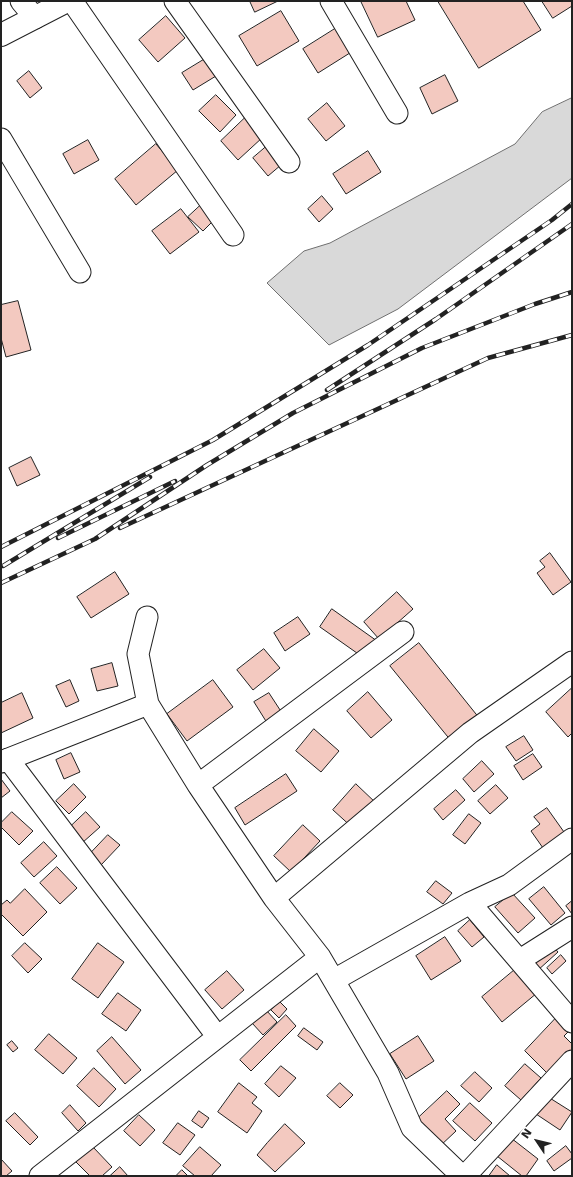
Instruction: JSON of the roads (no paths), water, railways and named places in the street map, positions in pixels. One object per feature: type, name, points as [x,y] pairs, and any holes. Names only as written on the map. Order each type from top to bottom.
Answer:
[{"type":"street","points":[[21,1],[35,18]]},
{"type":"street","points":[[1,35],[67,1]]},
{"type":"street","points":[[72,1],[233,235]]},
{"type":"street","points":[[175,1],[289,162]]},
{"type":"street","points":[[331,1],[397,113]]},
{"type":"street","points":[[1,139],[80,272]]},
{"type":"street","points":[[147,616],[138,654],[148,704],[198,785],[274,898],[320,957],[388,1074],[412,1128],[464,1176],[572,1061]]},
{"type":"street","points":[[198,785],[403,632]]},
{"type":"street","points":[[274,898],[470,733],[572,662]]},
{"type":"street","points":[[148,704],[4,760],[217,1036]]},
{"type":"street","points":[[334,980],[470,903],[509,885],[572,839]]},
{"type":"street","points":[[470,903],[572,1022]]},
{"type":"street","points":[[520,960],[572,927]]},
{"type":"street","points":[[40,1176],[217,1036],[320,957]]},
{"type":"railway","points":[[1,547],[213,440],[368,345],[552,220],[572,204]]},
{"type":"railway","points":[[327,390],[436,319],[572,224]]},
{"type":"railway","points":[[1,583],[95,539],[207,465],[293,413],[422,348],[535,304],[572,292]]},
{"type":"railway","points":[[120,528],[488,358],[572,335]]},
{"type":"railway","points":[[3,566],[150,477]]},
{"type":"railway","points":[[58,538],[175,481]]}]
